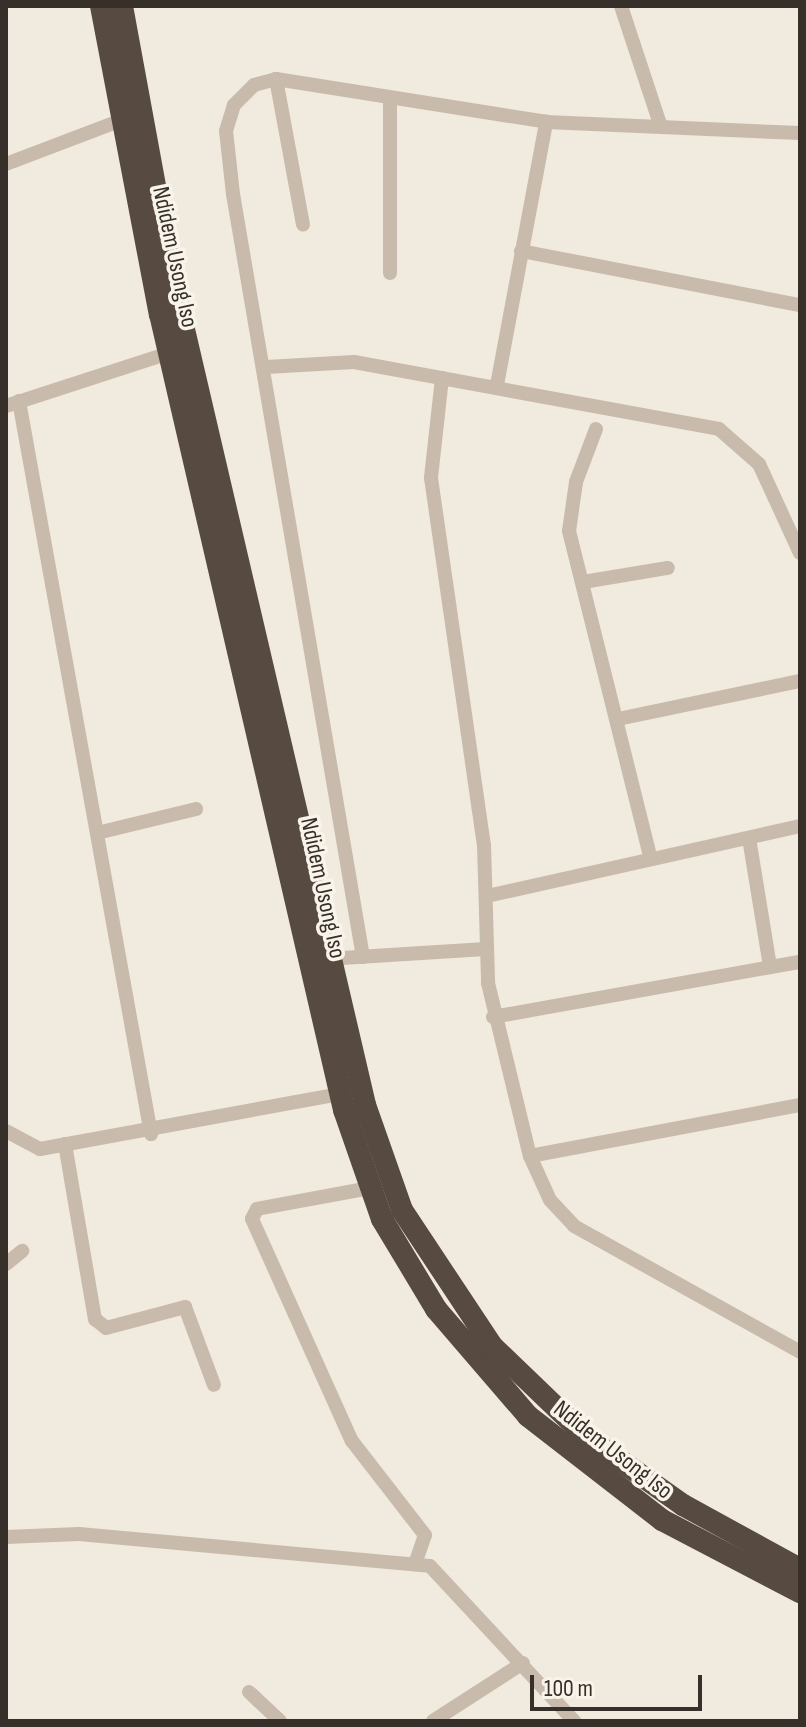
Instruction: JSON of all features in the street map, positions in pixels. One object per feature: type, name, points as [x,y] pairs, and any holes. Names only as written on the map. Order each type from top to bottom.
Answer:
[{"type":"highway","name":"Ndidem Usong Iso","points":[[101,6],[119,121],[169,353],[323,959]]},
{"type":"highway","name":"Ndidem Usong Iso","points":[[122,6],[172,278],[351,1092],[370,1161],[370,1188],[436,1309],[513,1400],[639,1504],[800,1592]]},
{"type":"highway","name":"Ndidem Usong Iso","points":[[370,1161],[453,1296],[545,1400],[683,1505],[800,1569]]},
{"type":"highway","points":[[513,1400],[545,1400]]},
{"type":"highway","points":[[639,1504],[683,1505]]},
{"type":"street","points":[[621,6],[661,127]]},
{"type":"street","points":[[363,957],[310,675],[266,367],[226,131],[243,94],[276,79],[390,100],[546,122],[800,133]]},
{"type":"street","points":[[276,79],[303,225]]},
{"type":"street","points":[[390,100],[390,273]]},
{"type":"street","points":[[6,164],[119,121]]},
{"type":"street","points":[[497,385],[546,122]]},
{"type":"street","points":[[521,251],[800,305]]},
{"type":"street","points":[[151,1134],[97,833],[13,404],[169,353]]},
{"type":"street","points":[[266,367],[354,362],[686,420],[738,439],[759,464],[800,553]]},
{"type":"street","points":[[442,378],[431,478],[487,896],[486,949],[493,1017],[530,1156],[550,1200],[574,1226],[800,1352]]},
{"type":"street","points":[[596,429],[568,512],[651,859]]},
{"type":"street","points":[[583,582],[668,568]]},
{"type":"street","points":[[618,719],[800,681]]},
{"type":"street","points":[[97,833],[196,809]]},
{"type":"street","points":[[487,896],[800,826]]},
{"type":"street","points":[[749,838],[770,966]]},
{"type":"street","points":[[323,959],[486,949]]},
{"type":"street","points":[[493,1017],[800,962]]},
{"type":"street","points":[[6,1131],[29,1149],[151,1134],[351,1092]]},
{"type":"street","points":[[530,1156],[800,1105]]},
{"type":"street","points":[[65,1144],[95,1319],[106,1328],[185,1307],[214,1385]]},
{"type":"street","points":[[370,1188],[257,1209],[252,1219],[352,1441],[425,1535],[415,1564]]},
{"type":"street","points":[[6,1264],[22,1251]]},
{"type":"street","points":[[6,1537],[95,1535],[317,1561],[415,1564],[439,1572],[574,1721]]},
{"type":"street","points":[[433,1721],[523,1663]]},
{"type":"street","points":[[249,1692],[280,1721]]}]
